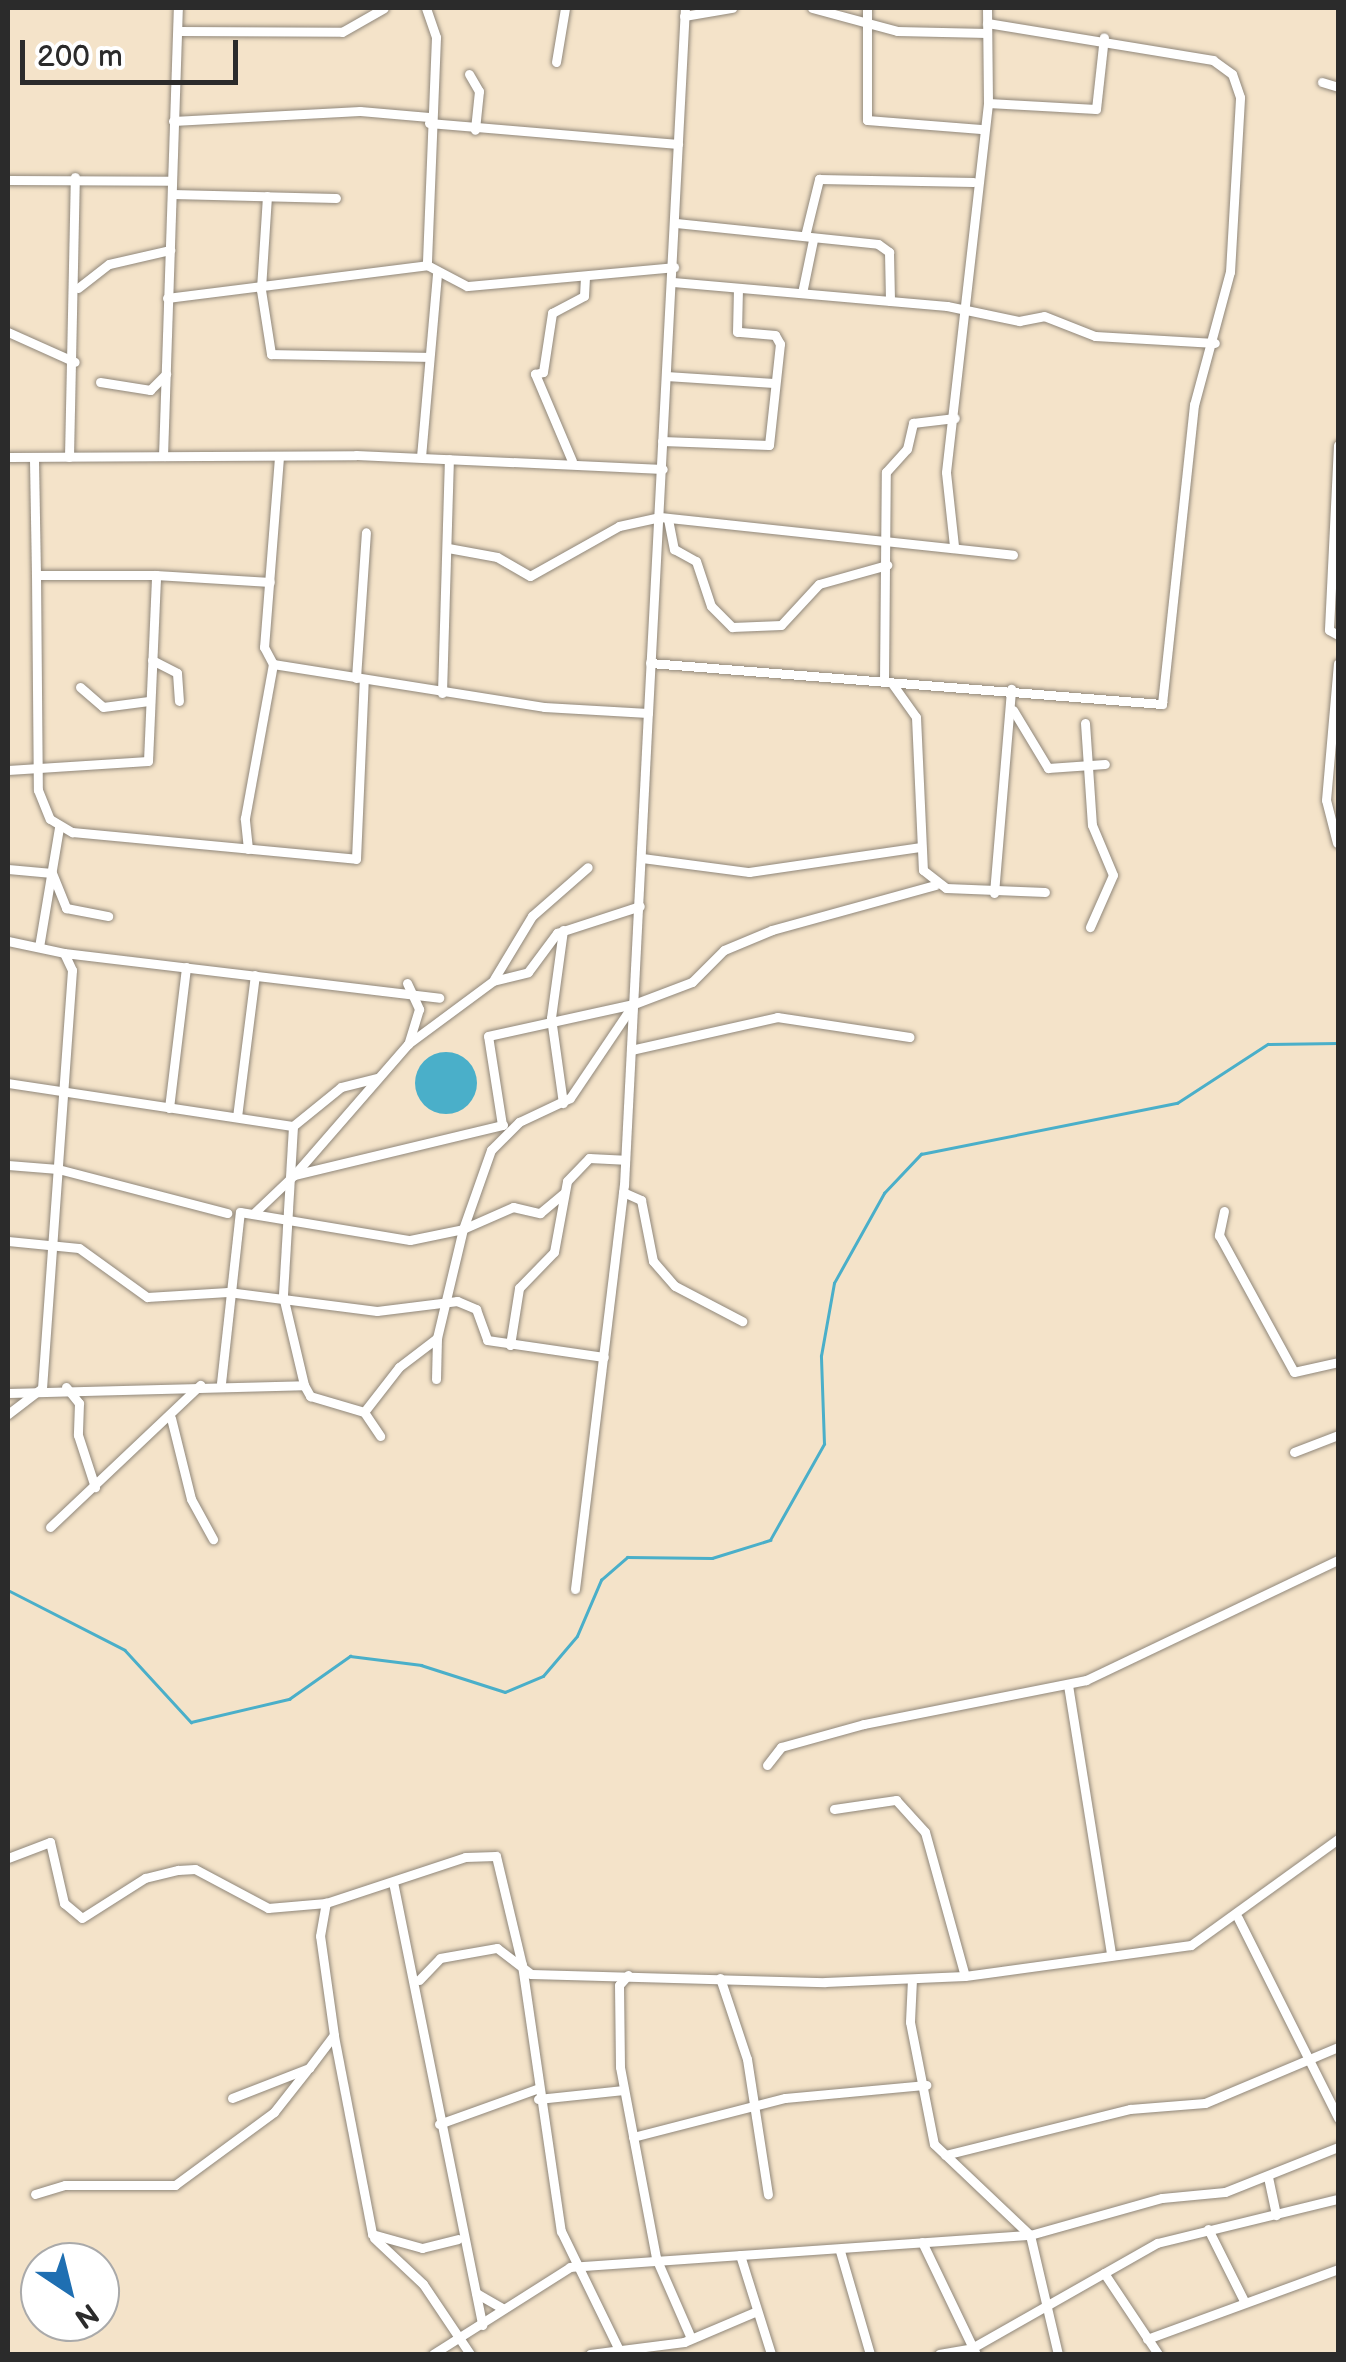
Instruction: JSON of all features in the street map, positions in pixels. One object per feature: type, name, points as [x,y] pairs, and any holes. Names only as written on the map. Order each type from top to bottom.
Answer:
[{"type":"street","points":[[163,456],[178,8]]},
{"type":"street","points":[[178,32],[342,32],[384,8]]},
{"type":"street","points":[[426,8],[436,36],[429,120],[427,265],[437,274],[467,286],[674,267]]},
{"type":"street","points":[[556,62],[565,8]]},
{"type":"street","points":[[575,1589],[622,1192],[650,663],[664,518],[662,441],[674,267],[684,12],[732,8]]},
{"type":"street","points":[[650,663],[1162,704],[1194,405],[1215,343],[1241,111],[1232,74],[1213,60],[1104,36],[869,25],[812,8]]},
{"type":"street","points":[[867,8],[868,122],[982,129]]},
{"type":"street","points":[[954,546],[946,472],[956,418],[973,182],[988,103],[987,8]]},
{"type":"street","points":[[988,103],[1096,110],[1104,36]]},
{"type":"street","points":[[469,74],[479,91],[475,130]]},
{"type":"street","points":[[1322,82],[1338,88]]},
{"type":"street","points":[[173,121],[360,111],[475,130],[678,144]]},
{"type":"street","points":[[8,180],[75,177],[172,182]]},
{"type":"street","points":[[70,457],[78,288],[75,177]]},
{"type":"street","points":[[802,293],[819,178],[973,182]]},
{"type":"street","points":[[172,194],[336,198]]},
{"type":"street","points":[[267,196],[261,290],[264,346],[277,358],[429,357]]},
{"type":"street","points":[[676,222],[884,247],[890,301]]},
{"type":"street","points":[[78,288],[108,264],[170,250]]},
{"type":"street","points":[[168,298],[261,290],[427,265]]},
{"type":"street","points":[[421,457],[437,274]]},
{"type":"street","points":[[572,461],[535,374],[543,372],[552,312],[584,296],[585,277]]},
{"type":"street","points":[[673,282],[947,306],[962,315],[1044,316],[1095,336],[1215,343]]},
{"type":"street","points":[[662,441],[766,448],[780,344],[775,335],[736,332],[738,288]]},
{"type":"street","points":[[947,306],[963,296]]},
{"type":"street","points":[[8,332],[75,362]]},
{"type":"street","points":[[100,382],[150,390],[166,374]]},
{"type":"street","points":[[666,376],[774,383]]},
{"type":"street","points":[[935,885],[921,847],[916,717],[888,682],[889,464],[907,449],[913,423],[956,418]]},
{"type":"street","points":[[1338,445],[1329,630],[1338,635]]},
{"type":"street","points":[[8,457],[421,457],[572,461],[663,469]]},
{"type":"street","points":[[248,849],[245,818],[274,664],[264,647],[279,457]]},
{"type":"street","points":[[34,459],[36,764],[43,805],[59,827],[56,875],[39,947]]},
{"type":"street","points":[[442,692],[449,459]]},
{"type":"street","points":[[664,518],[674,548],[696,561],[711,606],[732,627],[781,625],[819,584],[887,565]]},
{"type":"street","points":[[448,548],[495,556],[530,576],[619,526],[664,518],[1013,555]]},
{"type":"street","points":[[59,827],[356,860],[366,532]]},
{"type":"street","points":[[36,575],[156,575],[270,582]]},
{"type":"street","points":[[8,770],[36,764],[148,760],[156,575]]},
{"type":"street","points":[[152,660],[177,673],[179,701]]},
{"type":"street","points":[[274,664],[442,692],[648,713]]},
{"type":"street","points":[[1337,843],[1326,800],[1338,664]]},
{"type":"street","points":[[80,687],[103,707],[150,701]]},
{"type":"street","points":[[994,893],[1011,689]]},
{"type":"street","points":[[1012,709],[1048,768],[1105,764]]},
{"type":"street","points":[[1085,723],[1084,768],[1092,825],[1112,875],[1090,927]]},
{"type":"street","points":[[642,858],[749,872],[921,847]]},
{"type":"street","points":[[253,1214],[294,1175],[408,1044],[492,981],[532,916],[588,867]]},
{"type":"street","points":[[8,869],[56,875]]},
{"type":"street","points":[[56,875],[66,908],[108,916]]},
{"type":"street","points":[[502,1125],[488,1036],[550,1018],[634,1004],[692,982],[724,950],[772,930],[935,885],[994,893],[1045,892]]},
{"type":"street","points":[[492,981],[528,972],[563,930],[640,906]]},
{"type":"street","points":[[563,930],[550,1018],[563,1102]]},
{"type":"street","points":[[8,941],[64,953],[439,998]]},
{"type":"street","points":[[8,1414],[42,1388],[72,970],[64,953]]},
{"type":"street","points":[[169,1108],[186,967]]},
{"type":"street","points":[[237,1117],[255,975]]},
{"type":"street","points":[[406,983],[406,996],[419,1009],[408,1044]]},
{"type":"street","points":[[294,1175],[519,1122],[563,1102],[600,1064],[634,1004]]},
{"type":"street","points":[[631,1050],[777,1017],[910,1037]]},
{"type":"street","points":[[8,1083],[64,1087],[169,1108],[293,1126],[341,1087],[378,1078]]},
{"type":"street","points":[[436,1379],[436,1338],[463,1229],[490,1150],[519,1122]]},
{"type":"street","points":[[293,1126],[292,1220],[282,1296],[304,1384],[310,1396],[364,1412],[380,1436]]},
{"type":"street","points":[[220,1383],[240,1212],[410,1240],[463,1229],[513,1207],[540,1213],[564,1193],[589,1158],[624,1160]]},
{"type":"street","points":[[8,1165],[58,1169],[227,1213]]},
{"type":"street","points":[[622,1192],[640,1200],[653,1262],[675,1286],[742,1321]]},
{"type":"street","points":[[510,1345],[519,1288],[554,1252],[564,1193]]},
{"type":"street","points":[[1224,1211],[1218,1235],[1294,1372],[1338,1362]]},
{"type":"street","points":[[8,1241],[50,1244],[108,1263],[147,1296],[228,1292],[377,1311],[446,1300],[476,1309],[478,1334],[510,1345],[604,1357]]},
{"type":"street","points":[[364,1412],[398,1367],[436,1338]]},
{"type":"street","points":[[8,1393],[66,1387],[304,1384]]},
{"type":"street","points":[[50,1527],[171,1418],[200,1386]]},
{"type":"street","points":[[66,1387],[79,1403],[94,1487]]},
{"type":"street","points":[[171,1418],[191,1499],[213,1539]]},
{"type":"street","points":[[1294,1452],[1338,1435]]},
{"type":"street","points":[[767,1765],[781,1747],[864,1724],[1068,1684],[1338,1560]]},
{"type":"street","points":[[1068,1684],[1111,1954]]},
{"type":"street","points":[[834,1809],[896,1800],[926,1832],[965,1976]]},
{"type":"street","points":[[419,1980],[440,1958],[498,1948],[531,1974],[912,1980],[1191,1945],[1238,1918],[1338,1839]]},
{"type":"street","points":[[8,1858],[50,1842],[64,1904],[82,1918],[145,1878],[178,1870],[195,1868],[268,1908],[326,1904],[465,1856],[496,1856],[522,1965],[537,2094],[561,2230],[621,2353]]},
{"type":"street","points":[[393,1882],[419,1980],[458,2239],[482,2325]]},
{"type":"street","points":[[326,1904],[320,1936],[334,2036],[372,2234],[464,2335],[470,2354]]},
{"type":"street","points":[[1238,1918],[1338,2118]]},
{"type":"street","points":[[628,1975],[619,1985],[624,2090],[656,2258],[688,2340],[688,2354]]},
{"type":"street","points":[[720,1978],[747,2060],[750,2108],[768,2194]]},
{"type":"street","points":[[912,1980],[910,2022],[926,2085],[934,2144],[1030,2235],[1051,2307],[1047,2338],[1058,2354]]},
{"type":"street","points":[[35,2194],[65,2185],[175,2185],[274,2112],[334,2036]]},
{"type":"street","points":[[945,2155],[1130,2109],[1204,2103],[1338,2048]]},
{"type":"street","points":[[232,2098],[309,2068]]},
{"type":"street","points":[[632,2137],[750,2108],[926,2085]]},
{"type":"street","points":[[439,2124],[537,2094],[624,2090]]},
{"type":"street","points":[[433,2354],[482,2325],[559,2270],[656,2258],[840,2251],[1030,2235],[1268,2177],[1338,2147]]},
{"type":"street","points":[[1268,2177],[1276,2215]]},
{"type":"street","points":[[939,2354],[974,2351],[1145,2247],[1338,2199]]},
{"type":"street","points":[[1208,2229],[1244,2301]]},
{"type":"street","points":[[372,2234],[422,2248],[458,2239]]},
{"type":"street","points":[[922,2242],[974,2351]]},
{"type":"street","points":[[840,2251],[870,2354]]},
{"type":"street","points":[[740,2255],[771,2354]]},
{"type":"street","points":[[1147,2339],[1338,2270]]},
{"type":"street","points":[[1104,2273],[1158,2354]]},
{"type":"street","points":[[474,2291],[502,2308]]},
{"type":"street","points":[[590,2354],[621,2353],[688,2340],[757,2311]]},
{"type":"water","points":[[446,1052],[468,1061],[477,1083],[468,1105],[446,1114],[424,1105],[415,1083],[424,1061]]},
{"type":"waterway","points":[[8,1590],[125,1650],[191,1722],[289,1699],[350,1656],[421,1665],[505,1692],[543,1676],[577,1636],[601,1580],[627,1557],[712,1558],[770,1540],[824,1444],[821,1356],[834,1283],[884,1193],[921,1154],[1177,1103],[1268,1044],[1338,1043]]}]
